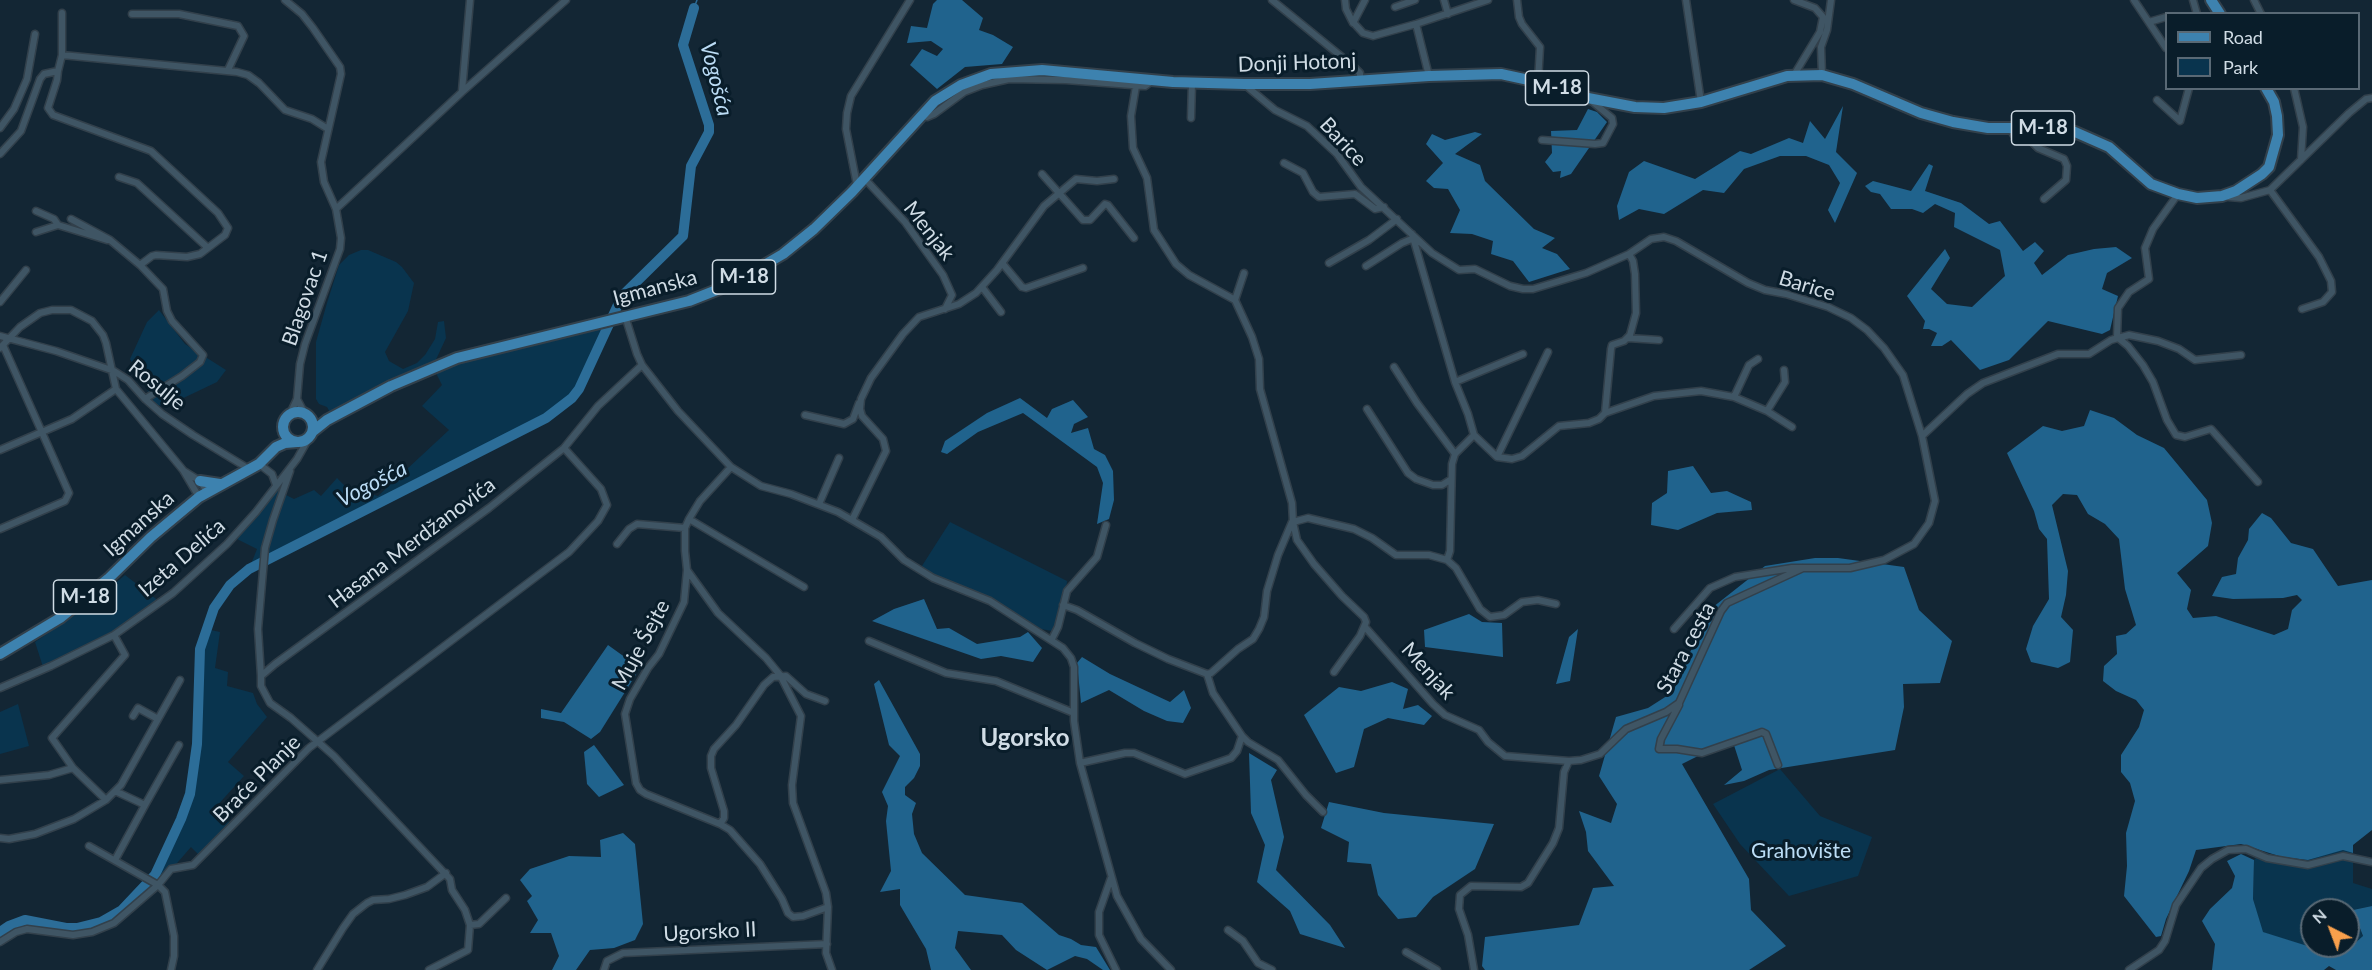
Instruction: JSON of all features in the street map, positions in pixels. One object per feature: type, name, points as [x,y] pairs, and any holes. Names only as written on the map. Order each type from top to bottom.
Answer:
[{"type":"main road","name":"Donji Hotonj","points":[[1004,72],[1065,71],[1192,83],[1244,84],[1310,84],[1501,74],[1538,82],[1588,98],[1635,107],[1664,108],[1701,102],[1767,81],[1794,76],[1822,75],[1853,84],[1922,113],[1953,122],[1989,128],[2010,127]]},
{"type":"main road","name":"Igmanska","points":[[311,434],[327,420],[391,386],[441,364],[708,294],[761,268],[808,234],[861,182],[935,101],[961,85],[1004,72]]},
{"type":"main road","name":"M-18","points":[[2010,127],[2050,128],[2075,132],[2109,147],[2151,184],[2197,198],[2222,196],[2262,174],[2274,157],[2278,135],[2277,116],[2274,102],[2267,90]]},
{"type":"main road","points":[[289,416],[297,413],[327,420]]},
{"type":"main road","name":"M-18","points":[[284,428],[289,416]]},
{"type":"main road","points":[[308,416],[311,434]]},
{"type":"main road","name":"Igmanska","points":[[0,654],[60,618],[108,579],[151,537],[203,494],[254,466],[276,447],[284,428]]},
{"type":"main road","points":[[284,428],[288,438],[299,445]]},
{"type":"main road","name":"M-18","points":[[276,447],[285,443],[299,445],[311,434]]},
{"type":"main road","points":[[200,481],[220,484]]},
{"type":"street","name":"Blagovac 1","points":[[285,0],[302,14],[340,67],[339,89],[321,162],[322,172],[336,209],[341,238],[340,249],[305,344],[300,364],[297,399]]},
{"type":"street","points":[[462,92],[470,0]]},
{"type":"street","points":[[336,209],[462,92],[566,0]]},
{"type":"street","points":[[861,182],[846,129],[849,105],[861,80],[910,0]]},
{"type":"street","points":[[1272,0],[1353,66],[1360,73],[1360,81]]},
{"type":"street","points":[[1345,0],[1346,9],[1353,23],[1364,33],[1373,36],[1488,0]]},
{"type":"street","points":[[1353,23],[1365,0]]},
{"type":"street","points":[[1395,7],[1415,0]]},
{"type":"street","points":[[1444,0],[1448,14]]},
{"type":"street","points":[[1517,0],[1522,24],[1540,47],[1538,82]]},
{"type":"street","points":[[1686,0],[1701,102]]},
{"type":"street","points":[[1794,0],[1815,8],[1823,17],[1820,32],[1794,76]]},
{"type":"street","points":[[1822,75],[1821,47],[1827,30],[1831,0]]},
{"type":"street","points":[[2134,0],[2165,46]]},
{"type":"street","points":[[62,13],[62,55],[48,108],[52,115],[146,149],[156,155],[218,213],[226,225],[227,232],[194,256],[152,256],[140,265]]},
{"type":"street","points":[[132,14],[179,14],[238,26],[244,36],[228,70]]},
{"type":"street","points":[[2149,22],[2165,17]]},
{"type":"street","points":[[1416,24],[1429,76]]},
{"type":"street","points":[[0,128],[14,109],[27,79],[35,34]]},
{"type":"street","points":[[62,55],[228,70],[248,75],[285,110],[312,119],[328,129]]},
{"type":"street","points":[[0,154],[21,130],[44,74],[58,70]]},
{"type":"street","points":[[922,114],[927,117],[964,92],[1009,79],[1066,80],[1136,86],[1145,86],[1152,80]]},
{"type":"street","points":[[1191,118],[1192,83]]},
{"type":"street","name":"Barice","points":[[1244,84],[1275,110],[1307,126],[1337,154],[1361,187],[1432,253],[1459,270],[1475,269],[1510,286],[1533,289],[1586,273],[1629,254],[1651,239],[1664,237],[1676,241],[1765,290],[1828,307],[1851,318],[1867,330],[1884,348],[1903,375],[1922,436]]},
{"type":"street","points":[[1136,86],[1131,116],[1133,148],[1147,178],[1154,230],[1176,264],[1235,300],[1244,273]]},
{"type":"street","points":[[2157,100],[2180,121],[2188,90]]},
{"type":"street","points":[[2294,90],[2302,127],[2301,161]]},
{"type":"street","name":"Donji Hotonj","points":[[1542,140],[1594,144],[1604,142],[1613,124],[1612,118],[1588,98]]},
{"type":"street","points":[[2222,196],[2241,198],[2270,190],[2349,113],[2366,99],[2372,98]]},
{"type":"street","points":[[2010,127],[2013,134],[2028,137],[2038,148],[2064,159],[2067,165],[2066,180],[2044,199]]},
{"type":"street","name":"Barice","points":[[1284,163],[1303,173],[1313,192],[1319,197],[1355,194],[1375,209],[1384,207]]},
{"type":"street","points":[[1042,174],[1087,221],[1105,204],[1108,205],[1134,238]]},
{"type":"street","points":[[119,177],[137,183],[208,248]]},
{"type":"street","points":[[852,520],[886,451],[883,439],[862,416],[860,409],[864,390],[911,324],[928,313],[944,310],[967,300],[982,287],[1002,263],[1030,222],[1059,192],[1076,179],[1097,181],[1114,179]]},
{"type":"street","name":"Menjak","points":[[861,182],[904,222],[943,275],[952,295],[944,310]]},
{"type":"street","points":[[2270,190],[2319,257],[2331,281],[2332,292],[2323,302],[2302,309]]},
{"type":"street","points":[[2117,337],[2118,308],[2129,292],[2149,279],[2145,248],[2153,229],[2178,194]]},
{"type":"street","points":[[36,211],[54,219],[58,225],[94,238],[110,240]]},
{"type":"street","points":[[71,219],[110,240],[140,265],[163,289],[169,316],[203,355],[200,362],[182,376],[145,399]]},
{"type":"street","points":[[1329,263],[1370,240],[1397,219]]},
{"type":"street","points":[[36,232],[58,225]]},
{"type":"street","points":[[1366,266],[1413,236]]},
{"type":"street","name":"Barice","points":[[1413,236],[1455,382],[1474,435],[1497,457]]},
{"type":"street","points":[[1628,338],[1636,314],[1634,267],[1629,254]]},
{"type":"street","points":[[1002,263],[1022,287],[1026,288],[1083,268]]},
{"type":"street","points":[[0,302],[26,270]]},
{"type":"street","points":[[982,287],[1001,312]]},
{"type":"street","name":"Menjak","points":[[1235,300],[1252,337],[1259,359],[1260,389],[1292,503],[1297,540],[1314,564],[1364,617],[1365,627],[1445,715],[1479,730],[1488,742],[1506,756],[1569,761]]},
{"type":"street","points":[[0,529],[68,497],[68,489],[44,432],[2,347],[20,327],[40,313],[52,310],[71,310],[92,321],[98,327],[106,343],[114,371],[116,389],[203,494]]},
{"type":"street","points":[[625,316],[642,365],[678,411],[731,467],[761,486],[819,504],[852,520],[881,537],[904,560],[926,574],[990,601],[1063,648],[1071,658],[1074,667],[1074,713],[1080,763],[1117,896],[1141,939],[1171,970]]},
{"type":"street","points":[[1922,436],[1967,394],[1983,383],[2058,354],[2090,354],[2117,337],[2129,334],[2151,339],[2179,349],[2194,360],[2241,355]]},
{"type":"street","name":"Rosulje","points":[[0,336],[56,351],[114,371],[128,380],[145,399],[193,435],[268,471],[276,485]]},
{"type":"street","points":[[2117,337],[2128,346],[2143,365],[2176,435],[2185,437],[2211,429],[2258,482]]},
{"type":"street","points":[[1605,413],[1612,345],[1628,338],[1659,340]]},
{"type":"street","points":[[1548,352],[1497,457],[1512,459],[1521,456],[1559,426],[1589,423],[1599,419],[1605,413],[1654,396],[1701,392],[1734,397],[1767,411],[1792,427]]},
{"type":"street","points":[[1455,382],[1523,354]]},
{"type":"street","points":[[1734,397],[1749,364],[1758,359]]},
{"type":"street","name":"Hasana Merdžanovića","points":[[261,676],[274,664],[489,508],[564,448],[598,406],[642,365]]},
{"type":"street","points":[[1394,367],[1417,403],[1455,454]]},
{"type":"street","points":[[1767,411],[1785,382],[1784,370]]},
{"type":"street","points":[[0,450],[87,411],[116,389]]},
{"type":"street","points":[[289,416],[297,399]]},
{"type":"street","points":[[297,399],[308,416]]},
{"type":"street","points":[[805,415],[844,424],[849,423],[861,401]]},
{"type":"street","points":[[1367,409],[1408,473],[1416,479],[1433,485],[1442,485],[1450,480]]},
{"type":"street","points":[[1447,560],[1450,551],[1452,464],[1455,454],[1474,435]]},
{"type":"street","name":"Stara cesta","points":[[1674,629],[1710,588],[1735,577],[1792,568],[1850,568],[1884,560],[1914,544],[1929,523],[1935,501],[1922,436]]},
{"type":"street","name":"Izeta Delića","points":[[0,688],[51,666],[114,634],[173,593],[227,544],[256,512],[297,459],[299,445]]},
{"type":"street","points":[[292,466],[266,548],[258,629],[261,686],[270,703],[319,742],[569,552],[598,521],[607,505],[605,494],[564,448]]},
{"type":"street","points":[[819,504],[839,458]]},
{"type":"street","name":"Muje Šejte","points":[[731,467],[700,501],[685,528],[687,570],[684,602],[659,654],[630,699],[626,714],[636,783],[640,790],[730,830],[760,864],[788,913],[793,917],[828,908]]},
{"type":"street","points":[[183,470],[200,481],[203,494]]},
{"type":"street","points":[[1063,605],[1077,610],[1168,659],[1207,674],[1254,639],[1264,617],[1267,591],[1278,555],[1293,522],[1308,518],[1354,529],[1372,538],[1396,555],[1429,555],[1447,560],[1456,568],[1480,609],[1490,616],[1504,615],[1522,602],[1538,600],[1556,604]]},
{"type":"street","points":[[689,519],[804,587]]},
{"type":"street","points":[[617,544],[629,529],[637,524],[685,528]]},
{"type":"street","points":[[1052,639],[1058,627],[1066,591],[1097,557],[1106,525]]},
{"type":"street","name":"Stara cesta","points":[[1569,761],[1600,754],[1626,729],[1666,712],[1679,703],[1721,611],[1727,603],[1803,568]]},
{"type":"street","name":"Muje Šejte","points":[[687,570],[718,613],[766,658],[780,675],[801,716],[792,785],[794,803],[796,815],[821,879],[828,908],[826,953],[832,970]]},
{"type":"street","points":[[1334,672],[1365,627]]},
{"type":"street","points":[[106,800],[73,768],[52,738],[125,655],[114,634]]},
{"type":"street","points":[[869,641],[946,673],[996,681],[1074,713]]},
{"type":"street","points":[[1207,674],[1213,693],[1242,736],[1278,760],[1323,812]]},
{"type":"street","points":[[720,824],[724,818],[724,811],[711,768],[711,756],[714,749],[736,725],[768,680],[780,675]]},
{"type":"street","name":"Muje Šejte","points":[[780,675],[786,676],[811,696],[825,701]]},
{"type":"street","points":[[0,838],[9,839],[35,834],[74,819],[106,800],[121,785],[180,680]]},
{"type":"street","points":[[1679,703],[1661,739],[1659,749],[1702,753],[1762,732],[1766,734],[1778,765]]},
{"type":"street","points":[[133,716],[138,708],[158,719]]},
{"type":"street","points":[[1080,763],[1134,753],[1185,774],[1231,758],[1237,751],[1242,736]]},
{"type":"street","name":"Braće Planje","points":[[0,942],[16,932],[27,929],[73,935],[104,928],[121,918],[171,869],[193,865],[299,757],[319,742],[371,793],[446,873],[470,925]]},
{"type":"street","points":[[115,860],[179,745]]},
{"type":"street","points":[[1474,970],[1468,935],[1459,909],[1460,895],[1471,886],[1521,887],[1528,883],[1553,843],[1559,828],[1564,772],[1569,761]]},
{"type":"street","points":[[0,780],[49,775],[73,768]]},
{"type":"street","points":[[115,791],[145,804]]},
{"type":"street","points":[[88,846],[156,884],[166,896],[174,936],[171,970]]},
{"type":"street","points":[[2129,970],[2159,950],[2165,941],[2176,905],[2201,868],[2228,850],[2246,849],[2267,858],[2308,865],[2343,856],[2372,862]]},
{"type":"street","points":[[317,970],[348,921],[367,903],[405,895],[427,886],[446,873]]},
{"type":"street","points":[[1111,877],[1099,912],[1099,935],[1116,970]]},
{"type":"street","points":[[429,970],[468,950],[470,925],[479,924],[506,898]]},
{"type":"street","points":[[1228,930],[1243,941],[1258,963],[1272,970]]},
{"type":"street","name":"Ugorsko II","points":[[604,970],[607,961],[623,953],[827,944]]},
{"type":"street","points":[[1406,952],[1437,970]]},
{"type":"green space","points":[[368,250],[396,262],[414,283],[408,311],[385,352],[389,361],[403,369],[417,363],[425,355],[435,339],[438,322],[444,321],[446,338],[433,366],[610,321],[579,389],[559,409],[546,418],[249,569],[257,549],[233,537],[290,469],[282,493],[294,499],[314,490],[321,496],[337,478],[347,488],[378,496],[449,430],[422,406],[442,385],[433,367],[333,418],[327,407],[319,404],[316,399],[316,342],[327,303],[339,265],[349,255]]},
{"type":"green space","points":[[159,310],[185,344],[226,370],[217,382],[173,403],[156,406],[130,359],[147,322]]},
{"type":"green space","points":[[950,522],[1067,581],[1055,629],[1052,631],[1041,629],[994,600],[920,569]]},
{"type":"green space","points":[[125,575],[160,602],[114,635],[43,667],[35,642],[89,605]]},
{"type":"green space","points":[[206,629],[220,632],[215,668],[228,672],[227,686],[253,693],[257,704],[267,717],[228,762],[244,776],[215,808],[229,822],[199,855],[191,847],[158,885],[104,928],[101,922],[122,910],[134,899],[160,867],[190,794],[197,744],[200,649]]},
{"type":"green space","points":[[18,704],[29,746],[0,754],[0,712]]},
{"type":"green space","name":"Grahovište","points":[[1780,769],[1820,816],[1872,837],[1858,876],[1789,896],[1740,844],[1713,804]]},
{"type":"green space","points":[[2343,849],[2353,853],[2353,883],[2372,889],[2372,906],[2360,909],[2360,898],[2300,898],[2300,944],[2262,932],[2253,899],[2254,860],[2262,852],[2308,860]]},
{"type":"shaded area","points":[[937,0],[962,0],[983,18],[979,30],[1013,47],[1002,64],[965,67],[937,89],[910,65],[922,49],[937,56],[943,49],[931,41],[907,43],[911,26],[927,28],[933,4]]},
{"type":"shaded area","points":[[1843,106],[1836,152],[1857,173],[1835,223],[1828,210],[1840,183],[1829,165],[1806,156],[1780,156],[1744,169],[1724,193],[1703,190],[1664,214],[1639,209],[1619,220],[1617,206],[1629,172],[1644,161],[1695,179],[1740,151],[1751,154],[1789,138],[1803,143],[1810,121],[1825,139]]},
{"type":"shaded area","points":[[1588,109],[1597,112],[1607,122],[1571,174],[1560,178],[1561,171],[1553,172],[1545,162],[1552,153],[1551,131],[1577,130]]},
{"type":"shaded area","points":[[1475,132],[1482,134],[1455,154],[1480,165],[1485,181],[1534,229],[1555,238],[1542,248],[1557,254],[1570,269],[1529,282],[1513,261],[1491,254],[1493,241],[1472,234],[1450,233],[1460,210],[1448,189],[1434,188],[1426,181],[1443,163],[1426,144],[1432,134],[1445,140]]},
{"type":"shaded area","points":[[1929,164],[1933,166],[1925,191],[1961,203],[1989,224],[2000,221],[2023,251],[2035,242],[2044,251],[2034,263],[2042,275],[2068,255],[2094,249],[2116,247],[2132,258],[2107,273],[2102,289],[2118,296],[2110,330],[2102,334],[2048,321],[2009,360],[1980,370],[1951,340],[1942,346],[1931,346],[1937,333],[1923,329],[1925,321],[1907,296],[1945,249],[1950,258],[1931,289],[1947,304],[1972,307],[2005,276],[2000,250],[1954,227],[1955,213],[1935,204],[1923,213],[1912,209],[1891,209],[1880,194],[1871,192],[1865,186],[1873,181],[1911,191]]},
{"type":"shaded area","points":[[1020,398],[1047,418],[1052,409],[1073,400],[1088,417],[1074,424],[1071,433],[1088,428],[1094,449],[1105,455],[1113,471],[1114,500],[1109,519],[1097,524],[1103,483],[1097,467],[1023,413],[978,432],[947,454],[941,452],[945,441],[987,413]]},
{"type":"shaded area","points":[[2090,410],[2114,418],[2137,435],[2164,448],[2207,500],[2212,523],[2208,546],[2177,573],[2191,590],[2187,609],[2193,618],[2216,616],[2274,635],[2288,629],[2292,610],[2302,600],[2297,595],[2283,598],[2233,599],[2212,596],[2222,577],[2236,574],[2238,558],[2248,540],[2249,529],[2262,513],[2271,518],[2291,543],[2313,549],[2338,586],[2372,580],[2372,830],[2353,845],[2353,853],[2343,850],[2308,860],[2282,857],[2241,844],[2196,850],[2161,936],[2156,937],[2124,896],[2127,866],[2126,833],[2135,801],[2130,783],[2121,772],[2121,755],[2139,727],[2144,710],[2136,700],[2116,691],[2103,681],[2104,666],[2117,654],[2116,636],[2126,634],[2136,625],[2125,589],[2119,539],[2105,524],[2088,514],[2077,495],[2063,494],[2052,505],[2068,571],[2061,617],[2073,630],[2070,662],[2058,668],[2031,662],[2026,649],[2033,626],[2049,599],[2047,539],[2039,529],[2034,511],[2007,453],[2043,426],[2062,431],[2084,426]]},
{"type":"shaded area","points":[[1693,466],[1711,493],[1727,491],[1751,502],[1752,510],[1717,513],[1678,530],[1651,525],[1652,503],[1667,493],[1668,471]]},
{"type":"shaded area","points":[[1815,558],[1838,558],[1904,567],[1919,610],[1952,641],[1940,683],[1903,684],[1904,707],[1895,750],[1769,770],[1744,781],[1724,785],[1742,770],[1732,739],[1682,764],[1749,879],[1751,910],[1786,946],[1749,970],[1485,970],[1482,966],[1485,937],[1579,925],[1593,888],[1614,886],[1588,851],[1586,832],[1579,811],[1611,823],[1617,804],[1599,776],[1616,717],[1648,708],[1673,692],[1708,611],[1765,566]]},
{"type":"shaded area","points":[[924,599],[937,629],[949,628],[977,644],[1020,637],[1028,632],[1042,648],[1033,662],[1001,656],[981,659],[872,621],[894,609]]},
{"type":"shaded area","points":[[1469,614],[1482,622],[1502,623],[1503,657],[1425,647],[1424,630]]},
{"type":"shaded area","points":[[1578,629],[1570,681],[1556,684],[1569,637]]},
{"type":"shaded area","points":[[608,645],[640,668],[600,732],[591,739],[564,722],[541,718],[541,709],[561,713]]},
{"type":"shaded area","points":[[1082,657],[1110,674],[1170,702],[1184,690],[1191,708],[1183,723],[1167,721],[1144,711],[1109,690],[1081,703],[1077,663]]},
{"type":"shaded area","points":[[879,680],[920,754],[920,766],[914,778],[905,787],[905,795],[916,803],[912,814],[914,834],[922,853],[965,895],[1022,903],[1059,935],[1081,945],[1096,947],[1110,970],[1103,970],[1087,959],[1075,956],[1047,970],[1016,950],[1002,935],[958,931],[955,948],[971,970],[931,970],[926,949],[900,905],[900,889],[880,892],[891,871],[886,821],[888,806],[882,792],[900,756],[889,745],[874,684]]},
{"type":"shaded area","points":[[1392,682],[1408,689],[1403,709],[1418,705],[1432,716],[1424,725],[1388,718],[1364,729],[1354,767],[1336,773],[1304,715],[1339,687],[1361,691]]},
{"type":"shaded area","points":[[594,745],[624,785],[599,797],[587,784],[584,752]]},
{"type":"shaded area","points":[[1249,753],[1277,770],[1271,780],[1284,837],[1276,870],[1330,925],[1345,948],[1300,934],[1290,911],[1257,882],[1265,845],[1251,813]]},
{"type":"shaded area","points":[[1329,802],[1384,813],[1494,824],[1475,869],[1433,897],[1416,917],[1398,919],[1378,895],[1371,864],[1347,862],[1349,842],[1321,828]]},
{"type":"shaded area","points":[[623,833],[635,844],[643,924],[635,940],[614,948],[590,950],[576,970],[552,970],[559,956],[551,933],[530,933],[538,920],[527,901],[532,896],[520,880],[530,869],[569,856],[601,857],[600,840]]},
{"type":"shaded area","points":[[2241,854],[2254,860],[2253,899],[2263,932],[2300,944],[2300,958],[2360,958],[2360,939],[2363,936],[2360,928],[2360,909],[2372,906],[2372,970],[2336,970],[2329,966],[2324,970],[2212,970],[2215,944],[2202,921],[2210,909],[2232,888],[2235,876],[2227,861]]},
{"type":"waterway","points":[[694,8],[697,0]]},
{"type":"waterway","name":"Vogošća","points":[[0,932],[25,920],[66,928],[77,928],[101,922],[122,910],[155,875],[190,794],[197,744],[200,649],[214,608],[230,585],[249,569],[546,418],[572,398],[579,389],[622,296],[683,236],[691,166],[709,132],[709,125],[683,45],[694,8]]},
{"type":"district","name":"Ugorsko","points":[[1025,738]]}]
